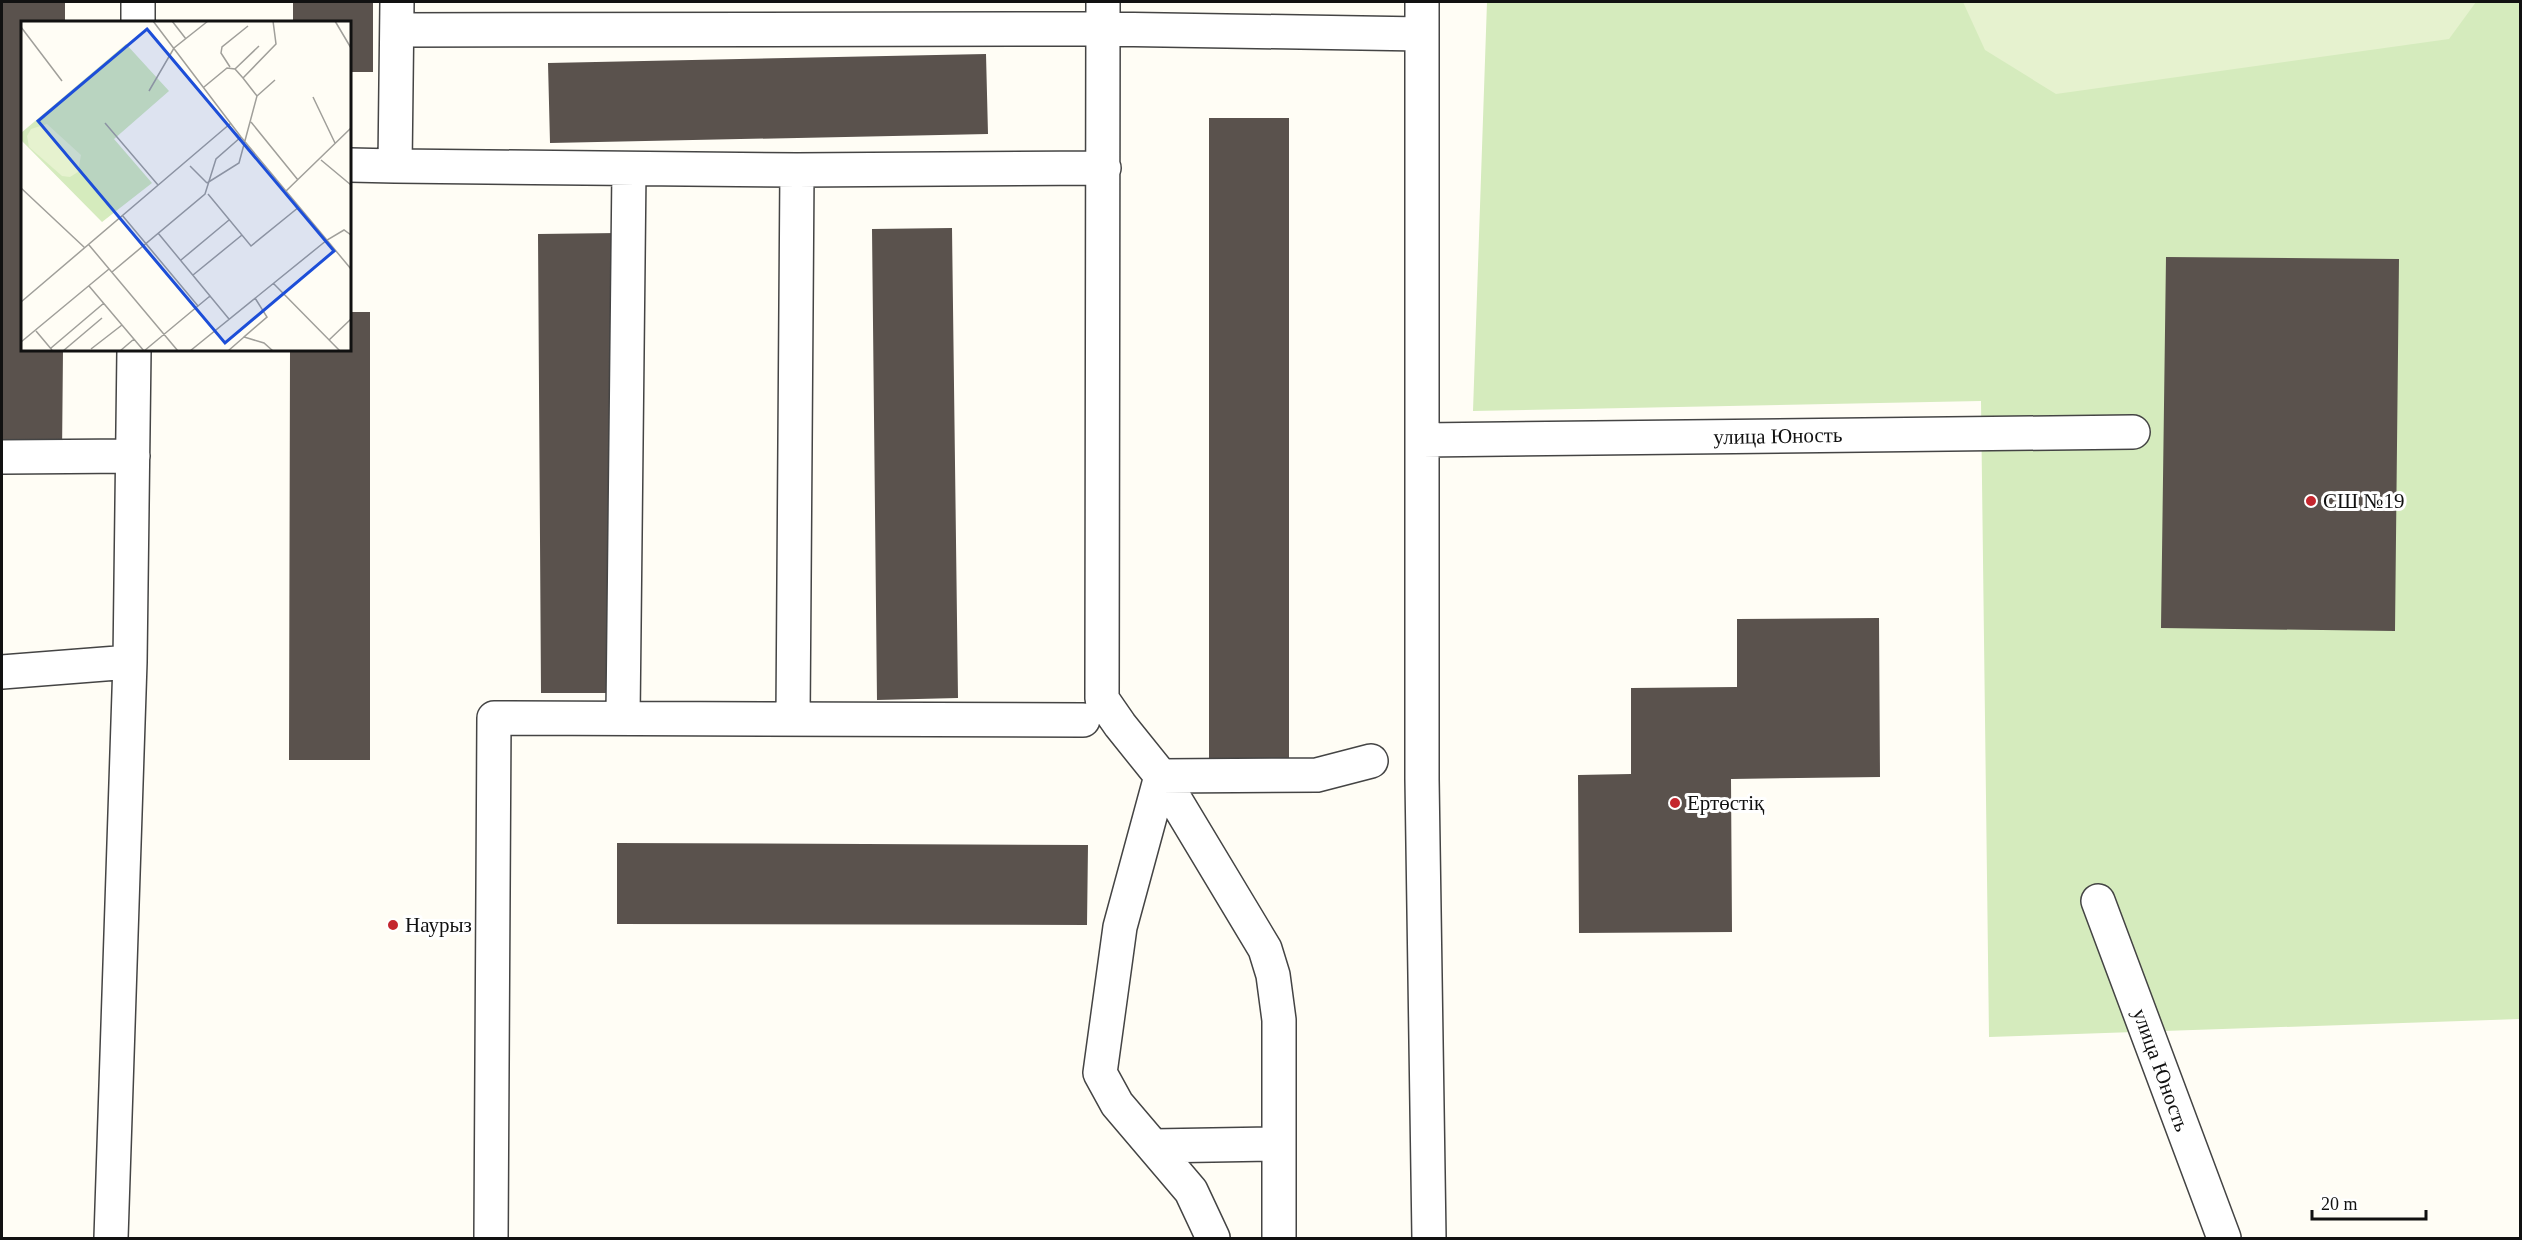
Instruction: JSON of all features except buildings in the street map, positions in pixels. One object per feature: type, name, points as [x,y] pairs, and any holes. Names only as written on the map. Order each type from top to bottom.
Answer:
[{"type":"street","points":[[138,2],[138,21]]},
{"type":"street","points":[[1422,2],[1422,779],[1429,1239]]},
{"type":"street","points":[[394,166],[397,16],[1103,15],[1422,34]]},
{"type":"street","points":[[1103,15],[1102,699],[1161,776],[1265,949],[1273,975],[1279,1020],[1279,1239]]},
{"type":"street","points":[[351,165],[797,170],[1104,168]]},
{"type":"street","points":[[623,717],[629,169]]},
{"type":"street","points":[[793,718],[797,170]]},
{"type":"street","points":[[111,1239],[130,662],[134,351]]},
{"type":"street","name":"улица Юность","points":[[1423,440],[2133,432]]},
{"type":"street","points":[[2,457],[133,456]]},
{"type":"street","points":[[2,672],[130,662]]},
{"type":"street","points":[[491,1239],[494,718],[1083,720]]},
{"type":"street","points":[[1161,776],[1317,775],[1371,761]]},
{"type":"street","points":[[1161,776],[1120,927],[1100,1073],[1117,1104],[1191,1191],[1213,1239]]},
{"type":"street","name":"улица Юность","points":[[2098,901],[2224,1239]]},
{"type":"street","points":[[1153,1146],[1279,1144]]},
{"type":"green space","points":[[1487,2],[2520,2],[2520,1019],[1989,1037],[1981,401],[1473,411]]},
{"type":"green space","points":[[1963,2],[2476,2],[2449,39],[2056,94],[1985,50]]},
{"type":"place","name":"СШ №19","points":[[2311,501]]},
{"type":"place","name":"Ертөстіқ","points":[[1675,803]]},
{"type":"place","name":"Наурыз","points":[[393,925]]}]
